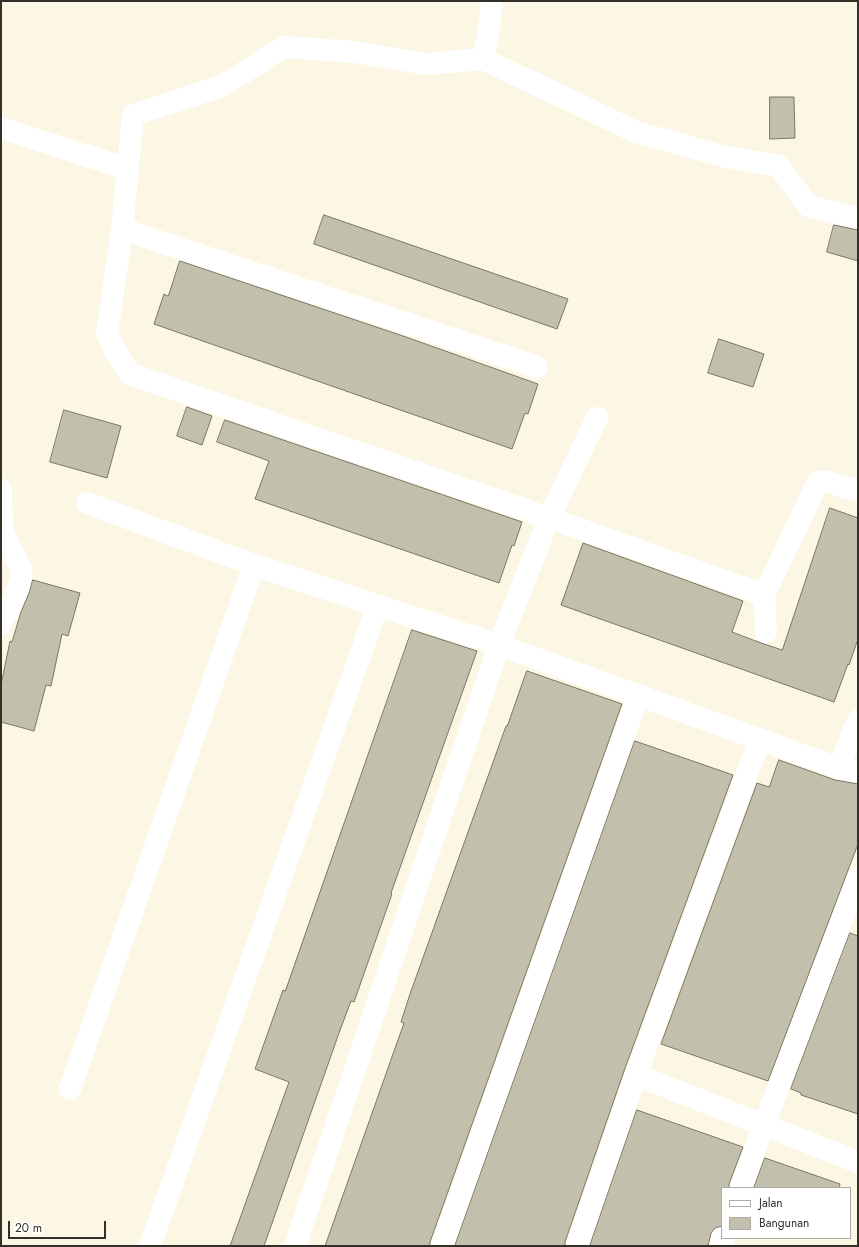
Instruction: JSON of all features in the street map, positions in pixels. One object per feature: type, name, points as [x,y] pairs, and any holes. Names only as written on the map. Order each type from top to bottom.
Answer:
[{"type":"street","points":[[483,59],[492,1]]},
{"type":"street","points":[[764,595],[549,518],[130,374],[115,351],[107,333],[122,229],[133,115],[222,86],[284,47],[355,52],[426,64],[483,59],[636,132],[722,156],[779,166],[808,206],[858,218]]},
{"type":"street","points":[[1,128],[128,169]]},
{"type":"street","points":[[122,229],[537,368]]},
{"type":"street","points":[[294,1246],[499,645],[549,518],[597,418]]},
{"type":"street","points":[[766,632],[764,595],[815,488],[819,482],[825,481],[858,492]]},
{"type":"street","points":[[1,490],[1,518],[4,536],[14,553],[21,571],[21,578],[12,602],[1,624]]},
{"type":"street","points":[[87,503],[254,565],[499,645],[638,696],[849,770],[858,720]]},
{"type":"street","points":[[70,1089],[254,565]]},
{"type":"street","points":[[150,1246],[378,605]]},
{"type":"street","points":[[442,1246],[638,696]]},
{"type":"street","points":[[577,1246],[636,1075],[760,739]]},
{"type":"street","points":[[741,1187],[858,878]]},
{"type":"street","points":[[636,1075],[858,1162]]},
{"type":"building","points":[[770,97],[794,97],[795,138],[770,139]]},
{"type":"building","points":[[324,215],[568,299],[557,329],[314,244]]},
{"type":"building","points":[[834,225],[858,230],[858,261],[827,252]]},
{"type":"building","points":[[180,261],[406,337],[538,384],[528,414],[525,413],[512,449],[154,324],[164,294],[168,296]]},
{"type":"building","points":[[719,339],[764,354],[753,387],[708,373]]},
{"type":"building","points":[[187,407],[212,416],[202,445],[177,436]]},
{"type":"building","points":[[64,410],[121,426],[107,478],[50,462]]},
{"type":"building","points":[[225,420],[522,522],[514,546],[512,545],[499,583],[255,499],[269,461],[217,442]]},
{"type":"building","points":[[830,508],[858,518],[858,639],[834,702],[561,605],[583,543],[743,601],[732,632],[782,650]]},
{"type":"building","points":[[33,580],[80,593],[68,636],[62,634],[51,686],[46,685],[34,731],[1,722],[1,685],[10,641],[12,642]]},
{"type":"building","points":[[412,630],[477,651],[354,1002],[351,1001],[339,1033],[264,1246],[230,1246],[289,1082],[255,1069],[283,990],[285,991]]},
{"type":"building","points":[[527,671],[622,704],[430,1242],[430,1246],[325,1246],[404,1023],[401,1022],[410,994]]},
{"type":"building","points":[[635,741],[733,775],[624,1071],[565,1242],[565,1246],[455,1246]]},
{"type":"building","points":[[779,760],[835,780],[858,784],[858,844],[768,1081],[661,1044],[757,783],[769,787]]},
{"type":"building","points":[[850,933],[858,936],[858,1114],[801,1095],[801,1093],[791,1089]]},
{"type":"building","points":[[637,1110],[743,1147],[729,1187],[721,1187],[721,1226],[715,1228],[711,1233],[708,1246],[590,1246]]},
{"type":"building","points":[[765,1158],[840,1184],[839,1187],[754,1187]]}]
